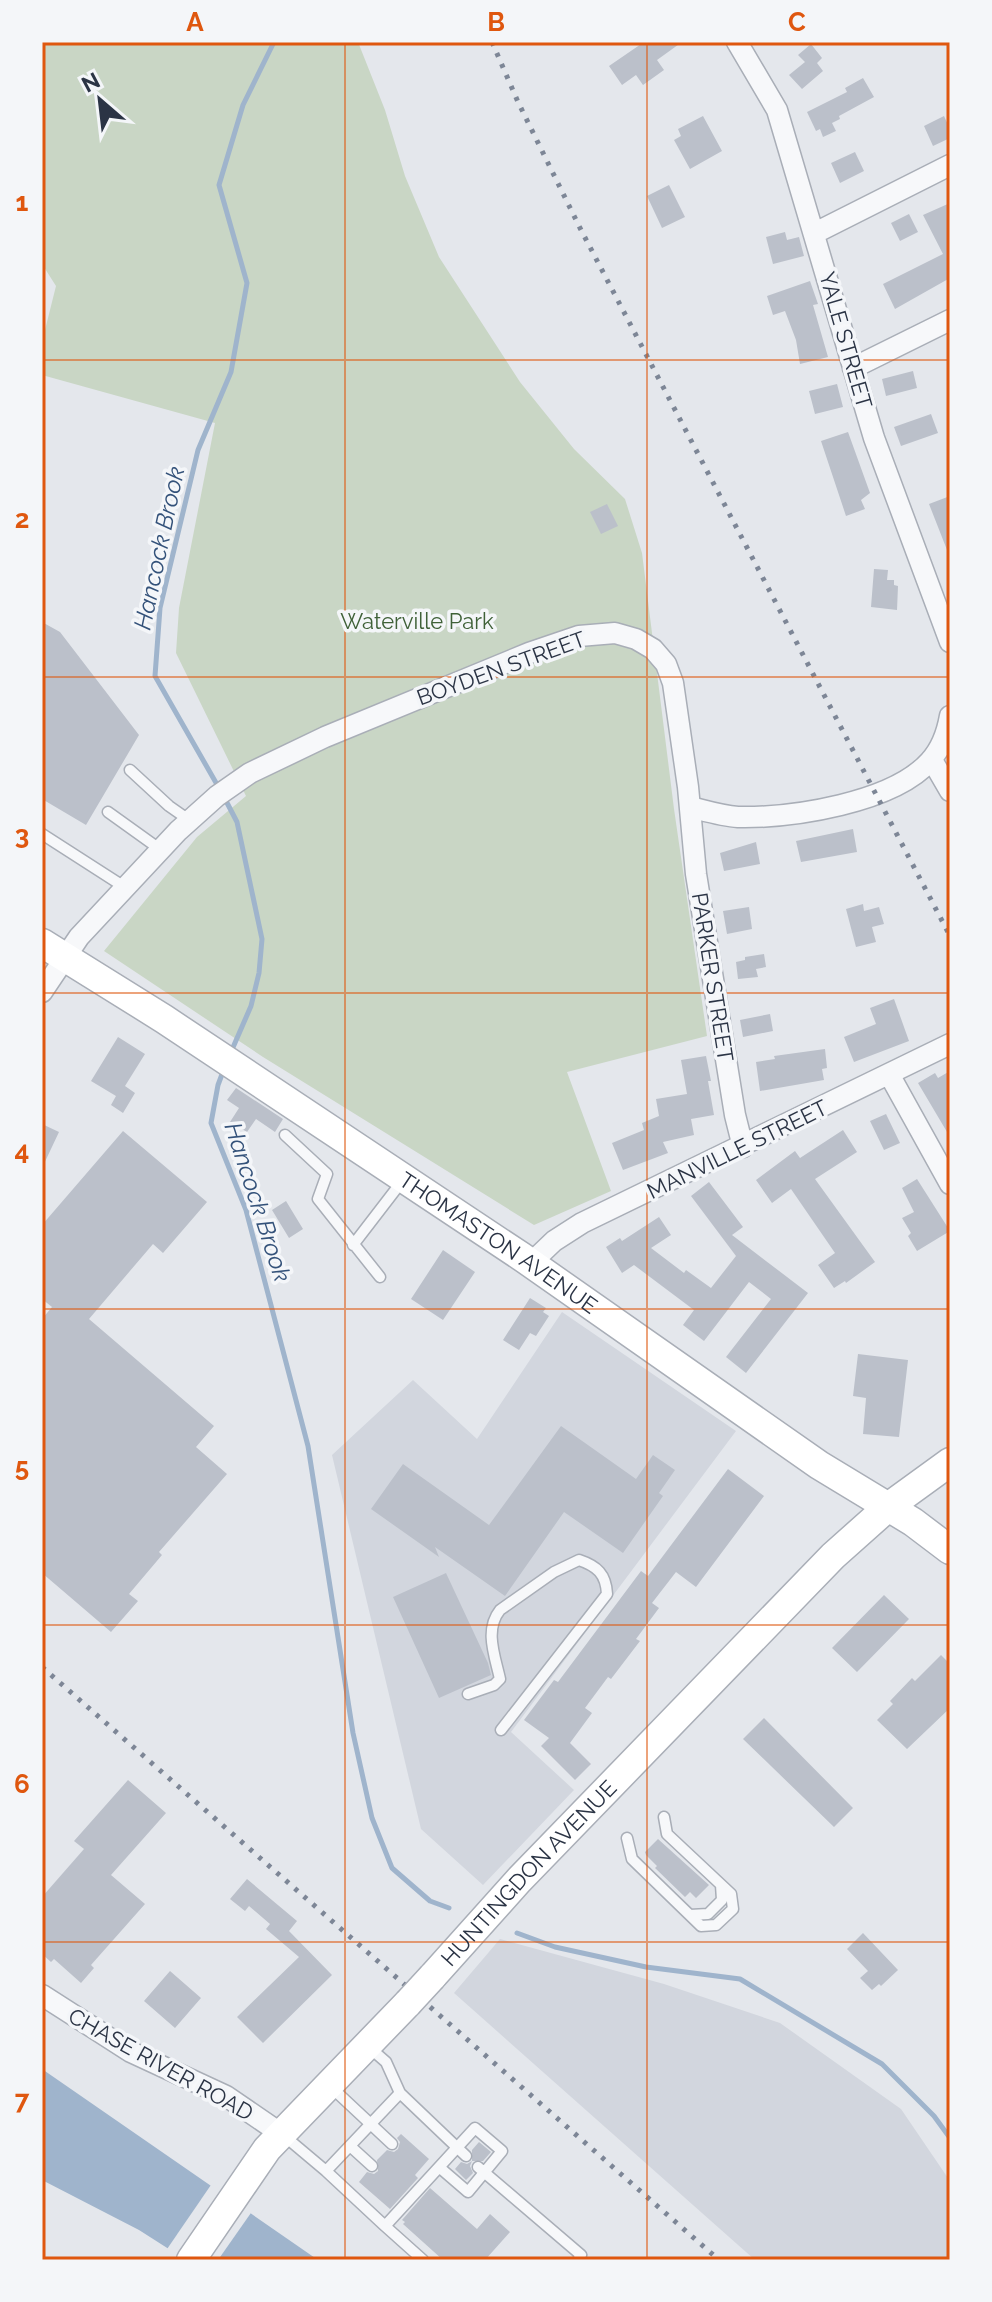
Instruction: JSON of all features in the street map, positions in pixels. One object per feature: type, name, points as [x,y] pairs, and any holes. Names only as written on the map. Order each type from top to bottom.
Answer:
[{"type":"main road","name":"THOMASTON AVENUE","points":[[53,950],[531,1263],[819,1465],[931,1534],[950,1550]]},
{"type":"main road","name":"HUNTINGDON AVENUE","points":[[191,2260],[280,2133],[408,2003],[529,1869],[833,1556],[888,1507],[950,1462]]},
{"type":"street","name":"YALE STREET","points":[[737,42],[777,110],[878,449],[950,642]]},
{"type":"street","points":[[815,233],[950,165]]},
{"type":"street","points":[[853,368],[950,320]]},
{"type":"street","name":"BOYDEN STREET","points":[[42,992],[53,950],[126,888],[189,820],[238,781],[303,747],[511,660],[579,636],[615,633],[646,644],[661,656],[669,669],[674,691],[690,807]]},
{"type":"street","points":[[690,807],[736,817],[857,800],[911,777],[932,760],[942,743],[950,716]]},
{"type":"street","points":[[932,760],[950,791]]},
{"type":"street","name":"PARKER STREET","points":[[690,807],[696,874],[735,1115],[743,1147]]},
{"type":"street","name":"MANVILLE STREET","points":[[531,1263],[554,1241],[582,1223],[950,1044]]},
{"type":"street","points":[[889,1074],[950,1184]]},
{"type":"street","name":"CHASE RIVER ROAD","points":[[42,1995],[131,2052],[226,2096],[280,2133]]},
{"type":"lane","points":[[130,770],[189,820]]},
{"type":"lane","points":[[108,812],[161,850]]},
{"type":"lane","points":[[42,834],[126,888]]},
{"type":"lane","points":[[285,1135],[327,1174],[318,1199],[380,1277]]},
{"type":"lane","points":[[353,1245],[404,1179]]},
{"type":"lane","points":[[468,1694],[494,1685],[500,1679],[490,1632],[494,1617],[500,1610],[554,1572],[579,1560],[596,1566],[607,1581],[607,1594],[501,1730]]},
{"type":"lane","points":[[627,1838],[632,1859],[701,1926],[716,1925],[733,1909],[731,1894],[667,1834],[664,1817]]},
{"type":"lane","points":[[367,2046],[386,2062],[400,2093],[466,2156]]},
{"type":"lane","points":[[329,2085],[392,2144]]},
{"type":"lane","points":[[326,2171],[400,2093]]},
{"type":"lane","points":[[385,2226],[457,2147],[475,2128],[502,2151],[481,2170],[468,2192],[439,2167]]},
{"type":"lane","points":[[280,2133],[423,2260]]},
{"type":"lane","points":[[350,2146],[372,2166]]},
{"type":"lane","points":[[419,2169],[429,2178]]},
{"type":"lane","points":[[481,2170],[581,2255],[578,2260]]},
{"type":"lane","points":[[400,2192],[409,2200]]},
{"type":"shaded area","points":[[562,1312],[736,1431],[511,1732],[574,1790],[483,1885],[421,1829],[332,1455],[413,1380],[477,1439]]},
{"type":"shaded area","points":[[500,1939],[664,1984],[780,2023],[901,2109],[950,2181],[950,2260],[755,2260],[454,1993]]},
{"type":"green space","name":"Waterville Park","points":[[42,42],[358,42],[385,110],[405,176],[439,257],[520,382],[574,449],[625,499],[642,553],[674,809],[707,1036],[567,1072],[611,1191],[534,1225],[263,1057],[104,951],[197,837],[246,796],[176,653],[179,608],[215,423],[42,375],[42,342],[56,286],[42,264]]},
{"type":"water","points":[[42,2069],[318,2260],[186,2260],[139,2230],[42,2180]]},
{"type":"pier","points":[[213,2182],[253,2210],[218,2260],[178,2260],[165,2252]]},
{"type":"building","points":[[644,42],[682,42],[657,60],[664,70],[643,85],[636,75],[622,85],[609,66]]},
{"type":"building","points":[[811,44],[822,58],[817,63],[823,71],[802,89],[789,75],[805,62],[798,55]]},
{"type":"building","points":[[863,78],[874,97],[839,116],[840,119],[832,123],[836,131],[823,137],[820,129],[816,131],[807,112],[847,92],[845,88]]},
{"type":"building","points":[[703,116],[722,151],[690,169],[674,140],[681,136],[678,129]]},
{"type":"building","points":[[944,116],[950,138],[933,146],[924,126]]},
{"type":"building","points":[[855,152],[864,171],[840,183],[831,163]]},
{"type":"building","points":[[669,185],[685,217],[662,228],[647,196]]},
{"type":"building","points":[[950,203],[950,278],[895,309],[883,284],[943,254],[923,215]]},
{"type":"building","points":[[909,214],[918,232],[900,241],[891,223]]},
{"type":"building","points":[[785,232],[787,240],[799,237],[804,256],[773,264],[766,237]]},
{"type":"building","points":[[810,281],[818,304],[813,305],[828,357],[800,364],[796,340],[785,311],[773,315],[767,296]]},
{"type":"building","points":[[913,371],[917,388],[886,396],[882,379]]},
{"type":"building","points":[[837,384],[843,407],[815,414],[809,391]]},
{"type":"building","points":[[931,414],[938,433],[901,446],[894,427]]},
{"type":"building","points":[[848,432],[870,493],[861,500],[865,509],[846,516],[821,441]]},
{"type":"building","points":[[950,496],[950,555],[949,555],[929,504]]},
{"type":"building","points":[[607,504],[618,526],[601,534],[590,512]]},
{"type":"building","points":[[874,569],[888,570],[887,580],[894,580],[894,585],[898,586],[897,610],[871,607]]},
{"type":"building","points":[[42,622],[60,632],[139,735],[86,825],[42,799]]},
{"type":"building","points":[[853,829],[857,852],[801,862],[796,841]]},
{"type":"building","points":[[756,842],[760,864],[724,871],[720,853]]},
{"type":"building","points":[[863,904],[864,911],[879,907],[884,924],[872,927],[876,942],[856,947],[846,909]]},
{"type":"building","points":[[749,907],[752,929],[727,934],[723,911]]},
{"type":"building","points":[[764,954],[766,967],[756,969],[758,977],[738,979],[736,962]]},
{"type":"building","points":[[894,999],[909,1041],[854,1062],[844,1037],[876,1024],[870,1008]]},
{"type":"building","points":[[770,1014],[773,1031],[743,1037],[740,1020]]},
{"type":"building","points":[[118,1037],[145,1054],[125,1086],[135,1093],[123,1113],[111,1105],[116,1096],[91,1081]]},
{"type":"building","points":[[825,1049],[827,1068],[822,1069],[824,1080],[760,1091],[756,1062],[775,1059],[774,1056]]},
{"type":"building","points":[[706,1056],[714,1115],[691,1119],[694,1135],[663,1142],[668,1153],[623,1170],[612,1143],[644,1130],[642,1123],[659,1116],[656,1099],[687,1094],[681,1060]]},
{"type":"building","points":[[950,1071],[950,1137],[918,1083],[935,1073],[938,1078]]},
{"type":"building","points":[[236,1088],[283,1119],[275,1132],[256,1119],[247,1132],[230,1122],[239,1108],[227,1100]]},
{"type":"building","points":[[886,1114],[900,1143],[884,1150],[870,1121]]},
{"type":"building","points":[[42,1124],[59,1132],[42,1168]]},
{"type":"building","points":[[843,1130],[857,1152],[815,1179],[875,1262],[834,1288],[818,1265],[835,1253],[791,1189],[772,1203],[756,1180],[795,1151],[800,1158]]},
{"type":"building","points":[[123,1131],[207,1202],[163,1253],[153,1244],[89,1319],[214,1426],[196,1447],[227,1474],[159,1552],[162,1555],[129,1594],[138,1601],[111,1632],[42,1573],[42,1319],[52,1307],[42,1299],[42,1225]]},
{"type":"building","points":[[917,1179],[950,1231],[917,1251],[902,1218],[914,1212],[902,1188]]},
{"type":"building","points":[[709,1182],[743,1227],[732,1235],[808,1293],[746,1373],[726,1357],[771,1299],[749,1282],[704,1341],[683,1325],[694,1310],[634,1265],[622,1273],[606,1247],[620,1238],[622,1241],[659,1217],[671,1235],[651,1248],[684,1273],[686,1270],[711,1288],[736,1256],[691,1196]]},
{"type":"building","points":[[286,1201],[303,1229],[289,1238],[272,1210]]},
{"type":"building","points":[[443,1250],[475,1272],[443,1320],[411,1299]]},
{"type":"building","points":[[530,1298],[546,1308],[543,1312],[549,1316],[536,1336],[530,1333],[519,1350],[503,1340]]},
{"type":"building","points":[[858,1354],[908,1360],[899,1437],[863,1434],[866,1398],[853,1396]]},
{"type":"building","points":[[561,1426],[636,1479],[653,1455],[675,1470],[659,1493],[663,1496],[623,1553],[564,1512],[505,1596],[435,1547],[439,1557],[371,1509],[403,1464],[489,1525]]},
{"type":"building","points":[[728,1469],[764,1496],[696,1587],[676,1572],[652,1603],[659,1608],[636,1639],[640,1641],[585,1708],[592,1713],[570,1743],[591,1764],[575,1780],[541,1746],[549,1738],[524,1720],[554,1680],[558,1682],[641,1571],[648,1576]]},
{"type":"building","points":[[446,1573],[491,1675],[439,1698],[393,1597]]},
{"type":"building","points":[[884,1595],[909,1619],[857,1672],[832,1648]]},
{"type":"building","points":[[941,1655],[950,1664],[950,1708],[907,1749],[877,1720],[912,1678],[915,1681]]},
{"type":"building","points":[[764,1718],[853,1808],[834,1827],[743,1739]]},
{"type":"building","points":[[128,1780],[166,1813],[111,1875],[145,1904],[91,1965],[94,1968],[81,1983],[54,1959],[51,1962],[42,1954],[42,1897],[84,1849],[74,1841]]},
{"type":"building","points":[[658,1839],[709,1885],[696,1898],[690,1892],[685,1897],[646,1855],[645,1852]]},
{"type":"building","points":[[247,1879],[297,1921],[289,1931],[332,1975],[263,2043],[237,2017],[299,1957],[266,1929],[270,1924],[249,1906],[245,1911],[230,1899]]},
{"type":"building","points":[[863,1933],[898,1970],[872,1990],[860,1978],[868,1971],[847,1949]]},
{"type":"building","points":[[170,1971],[201,1998],[175,2028],[144,2001]]},
{"type":"building","points":[[401,2134],[429,2159],[415,2175],[418,2178],[390,2209],[359,2182],[367,2172],[374,2174],[378,2171],[377,2160],[387,2150],[394,2152],[398,2149],[400,2142],[397,2138]]},
{"type":"building","points":[[479,2142],[491,2152],[483,2161],[472,2161],[472,2150]]},
{"type":"building","points":[[472,2161],[470,2166],[473,2173],[466,2180],[455,2169],[461,2162],[467,2164]]},
{"type":"building","points":[[430,2188],[477,2229],[490,2214],[510,2232],[485,2260],[443,2260],[402,2220]]},
{"type":"waterway","name":"Hancock Brook","points":[[219,788],[155,676],[160,608],[198,450],[231,372],[247,283],[219,185],[243,105],[274,42]]},
{"type":"waterway","name":"Hancock Brook","points":[[224,797],[237,822],[262,939],[259,973],[251,1006],[231,1052]]},
{"type":"waterway","name":"Hancock Brook","points":[[224,1069],[211,1123],[246,1210],[308,1446],[353,1733],[372,1818],[392,1868],[430,1901],[449,1908]]},
{"type":"waterway","name":"Hancock Brook","points":[[517,1933],[555,1947],[646,1967],[740,1979],[882,2064],[934,2116],[950,2138]]},
{"type":"railway","points":[[492,42],[580,228],[950,936]]},
{"type":"railway","points":[[42,1667],[719,2260]]}]
